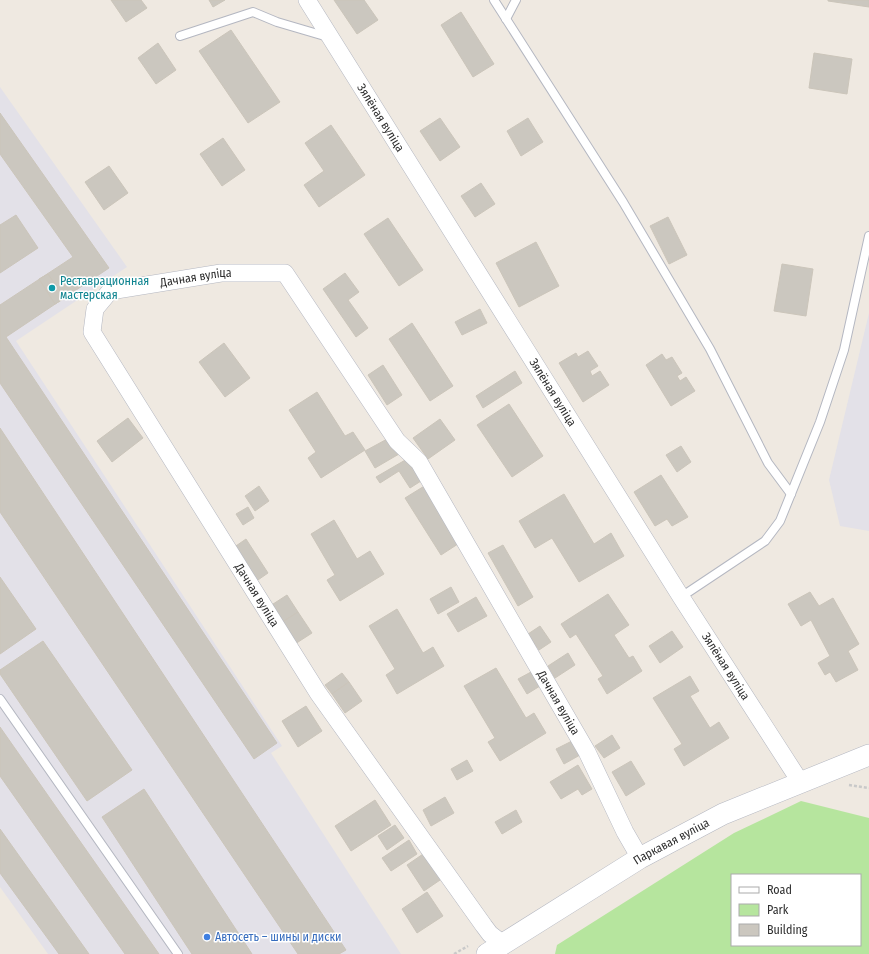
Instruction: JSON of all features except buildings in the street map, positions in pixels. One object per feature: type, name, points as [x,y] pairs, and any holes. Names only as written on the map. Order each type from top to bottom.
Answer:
[{"type":"street","name":"Зялёная вуліца","points":[[307,0],[681,596],[801,783]]},
{"type":"street","name":"Дачная вуліца","points":[[495,949],[490,934],[318,693],[92,332],[95,309],[110,291],[222,273],[285,273],[397,441],[419,462],[587,752],[625,832],[640,858]]},
{"type":"street","name":"Паркавая вуліца","points":[[495,949],[640,858],[723,814],[868,758]]},
{"type":"lane","points":[[494,0],[623,202],[710,349],[768,463],[791,494]]},
{"type":"lane","points":[[506,19],[516,0]]},
{"type":"lane","points":[[180,36],[253,12],[277,22],[331,38]]},
{"type":"lane","points":[[681,596],[765,541],[780,521],[820,422],[844,350],[869,236]]},
{"type":"lane","points":[[0,699],[178,954]]},
{"type":"path","points":[[847,785],[869,788]]},
{"type":"shaded area","points":[[0,87],[127,267],[16,341],[282,746],[271,753],[401,954],[48,954],[0,887]]},
{"type":"shaded area","points":[[869,313],[869,531],[840,526],[829,480]]},
{"type":"green space","points":[[801,801],[869,818],[869,954],[555,954],[557,945],[734,833]]},
{"type":"place","name":"Реставрационная мастерская","points":[[52,288]]},
{"type":"place","name":"Автосеть – шины и диски","points":[[207,937]]}]
